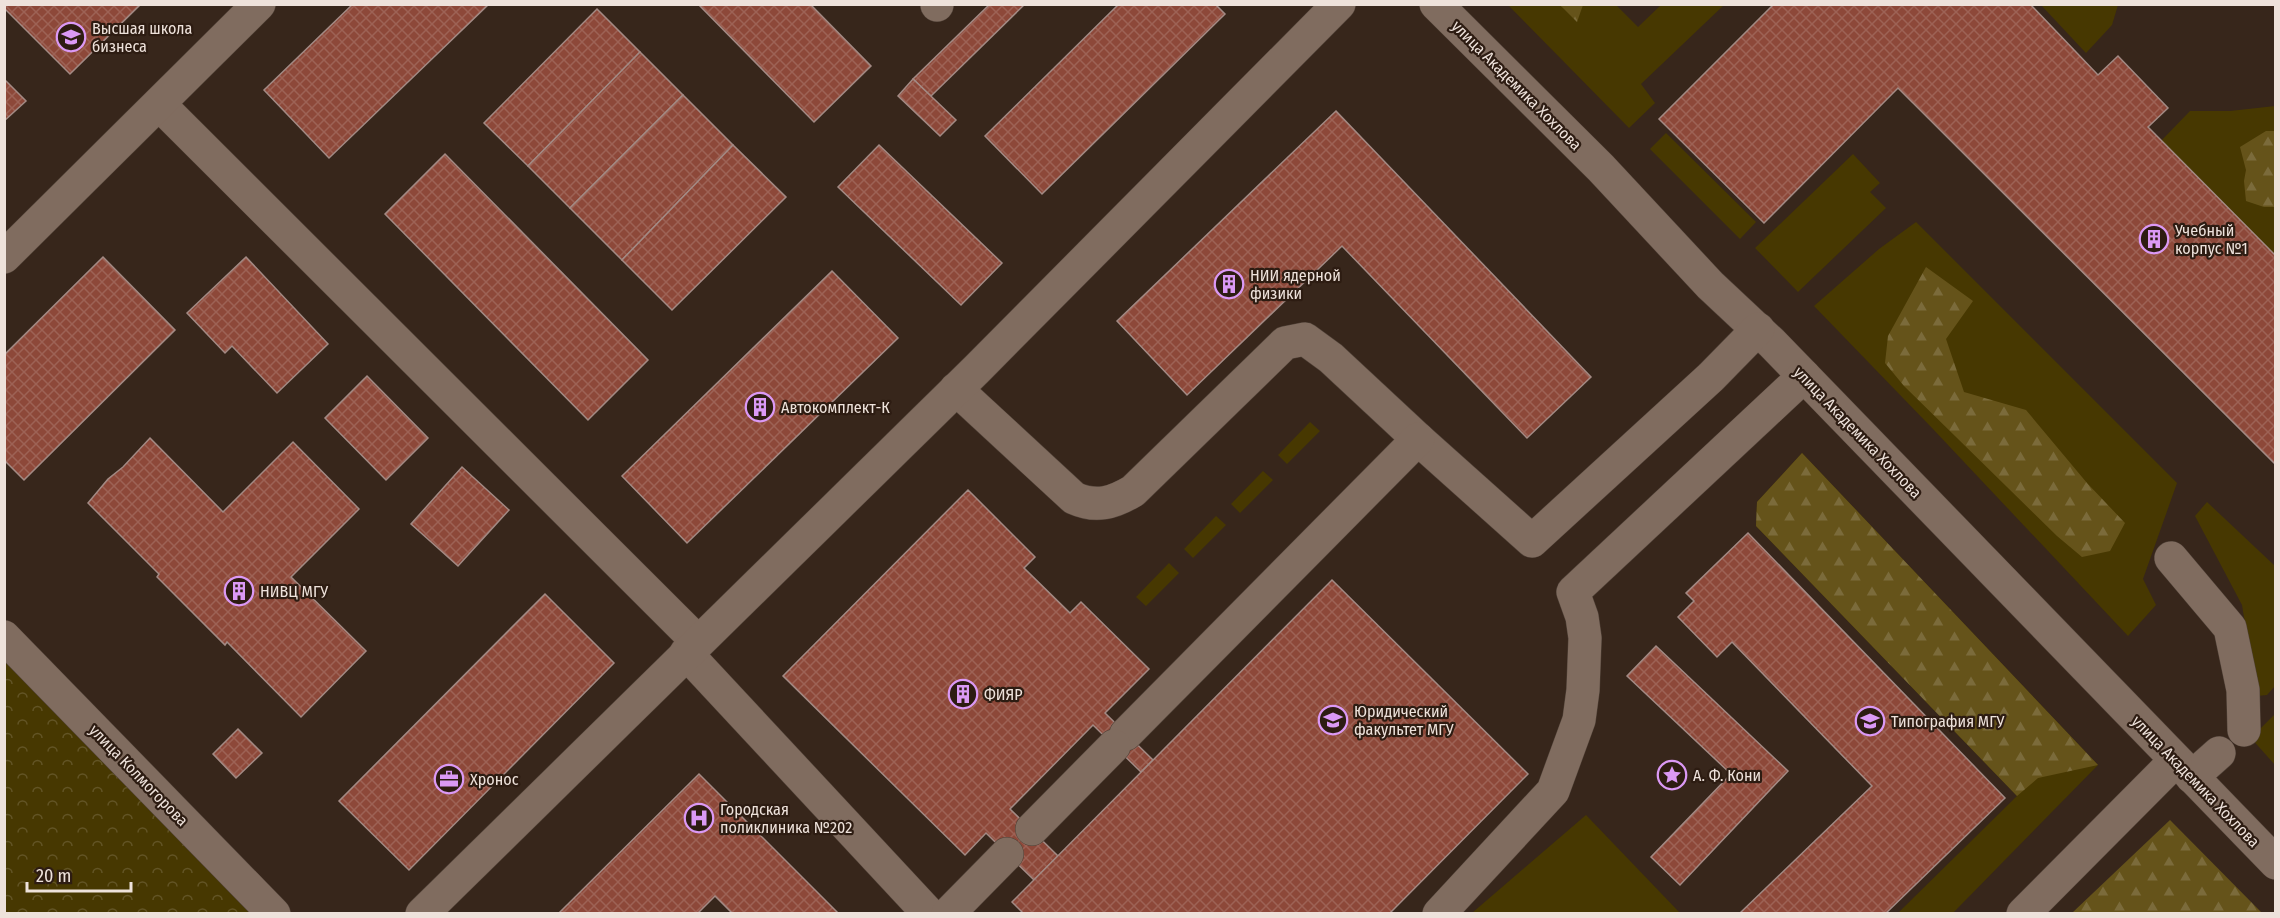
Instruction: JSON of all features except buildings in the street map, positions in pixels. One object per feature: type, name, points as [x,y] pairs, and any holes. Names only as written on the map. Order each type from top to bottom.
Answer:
[{"type":"street","points":[[4,257],[259,4]]},
{"type":"street","points":[[422,914],[956,389],[1339,4]]},
{"type":"street","name":"улица Академика Хохлова","points":[[1436,4],[1601,168],[1710,285],[1758,329],[2276,863]]},
{"type":"street","points":[[159,104],[692,647],[929,914]]},
{"type":"street","points":[[956,389],[1074,498],[1092,504],[1111,503],[1133,491],[1285,343],[1305,339],[1314,344],[1532,541],[1711,377],[1758,329]]},
{"type":"street","points":[[1439,914],[1553,791],[1580,720],[1585,638],[1582,617],[1573,592],[1804,376]]},
{"type":"street","points":[[1032,830],[1418,440]]},
{"type":"street","points":[[2171,558],[2230,628],[2243,690],[2244,730]]},
{"type":"street","name":"улица Колмогорова","points":[[4,637],[274,914]]},
{"type":"street","points":[[2023,914],[2184,769],[2219,753]]},
{"type":"street","points":[[948,914],[1007,854]]},
{"type":"green space","points":[[1508,5],[1616,5],[1638,27],[1661,5],[1724,5],[1641,84],[1655,103],[1629,128]]},
{"type":"green space","points":[[1560,5],[1583,5],[1577,22]]},
{"type":"green space","points":[[2041,5],[2118,5],[2112,25],[2086,53]]},
{"type":"green space","points":[[2275,106],[2275,256],[2161,141],[2190,111],[2230,111]]},
{"type":"green space","points":[[2266,131],[2275,131],[2275,207],[2264,207],[2246,201],[2244,181],[2246,170],[2240,147]]},
{"type":"green space","points":[[1666,133],[1756,222],[1740,239],[1650,149]]},
{"type":"green space","points":[[1853,154],[1880,183],[1870,192],[1886,208],[1798,292],[1755,248]]},
{"type":"green space","points":[[1916,222],[2177,483],[2143,579],[2156,605],[2128,636],[1814,306],[1879,249]]},
{"type":"green space","points":[[1926,267],[1973,301],[1946,339],[1964,392],[2026,410],[2087,483],[2125,523],[2110,551],[2082,557],[2057,536],[1904,386],[1885,363],[1888,336]]},
{"type":"green space","points":[[1310,422],[1320,431],[1287,464],[1278,455]]},
{"type":"green space","points":[[1802,453],[2098,765],[1953,913],[1898,913],[2017,796],[1756,526],[1757,502]]},
{"type":"green space","points":[[1802,453],[2098,765],[2038,778],[2017,796],[1756,526],[1757,502]]},
{"type":"green space","points":[[1263,471],[1273,480],[1240,513],[1231,504]]},
{"type":"green space","points":[[2207,502],[2275,566],[2275,686],[2267,695],[2257,696],[2242,605],[2195,516]]},
{"type":"green space","points":[[1216,516],[1226,525],[1193,558],[1184,549]]},
{"type":"green space","points":[[1169,563],[1179,573],[1146,606],[1136,597]]},
{"type":"green space","points":[[4,652],[260,913],[5,913]]},
{"type":"green space","points":[[2275,714],[2275,765],[2251,738]]},
{"type":"green space","points":[[1586,815],[1680,913],[1472,913]]},
{"type":"green space","points":[[2170,820],[2262,913],[2072,913]]},
{"type":"place","name":"Высшая школа бизнеса","points":[[71,37]]},
{"type":"place","name":"Учебный корпус №1","points":[[2154,239]]},
{"type":"place","name":"НИИ ядерной физики","points":[[1229,284]]},
{"type":"place","name":"Автокомплект-К","points":[[760,407]]},
{"type":"place","name":"НИВЦ МГУ","points":[[239,591]]},
{"type":"place","name":"ФИЯР","points":[[963,694]]},
{"type":"place","name":"Юридический факультет МГУ","points":[[1333,720]]},
{"type":"place","name":"Типография МГУ","points":[[1870,721]]},
{"type":"place","name":"А. Ф. Кони","points":[[1672,775]]},
{"type":"place","name":"Хронос","points":[[449,779]]},
{"type":"place","name":"Городская поликлиника №202","points":[[699,818]]}]
